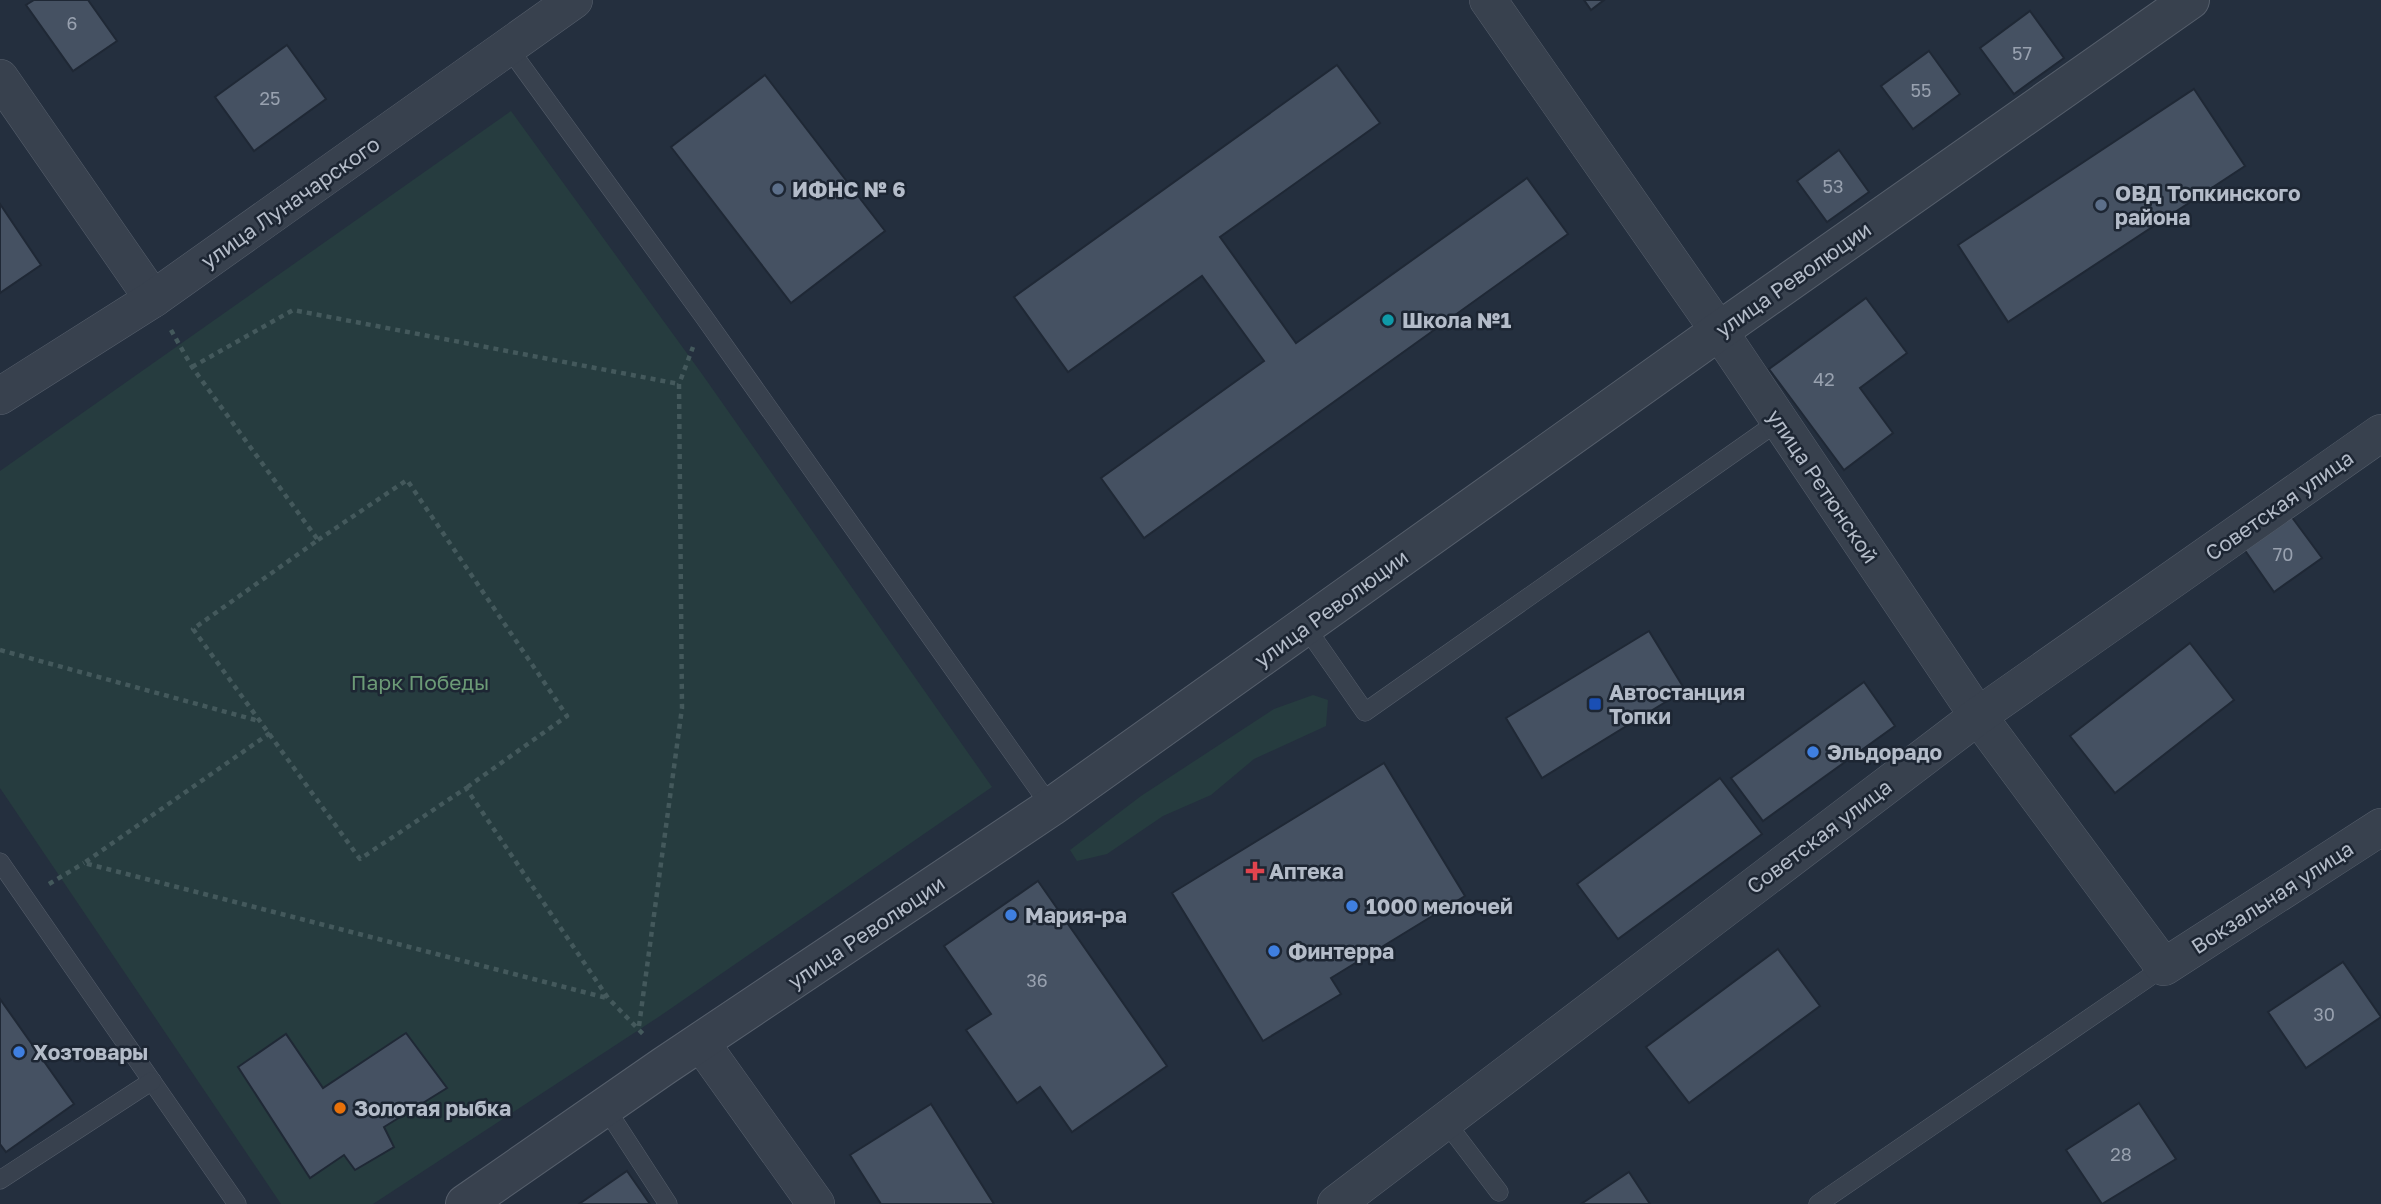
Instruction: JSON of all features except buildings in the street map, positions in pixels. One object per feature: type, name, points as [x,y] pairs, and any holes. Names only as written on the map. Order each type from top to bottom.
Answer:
[{"type":"street","name":"улица Луначарского","points":[[0,396],[153,299],[574,0]]},
{"type":"street","name":"улица Ретюнской","points":[[1488,0],[1718,331],[1978,716],[2164,967]]},
{"type":"street","name":"улица Революции","points":[[465,1204],[1051,807],[1718,331],[2189,0]]},
{"type":"street","points":[[0,78],[153,299]]},
{"type":"street","name":"Советская улица","points":[[1336,1204],[1978,716],[2381,433]]},
{"type":"street","name":"Вокзальная улица","points":[[2164,967],[2381,827]]},
{"type":"street","points":[[701,1042],[817,1204]]},
{"type":"lane","points":[[508,47],[704,317],[1051,807]]},
{"type":"lane","points":[[1305,626],[1365,712],[1779,421]]},
{"type":"lane","points":[[0,862],[237,1204]]},
{"type":"lane","points":[[1818,1204],[2164,967]]},
{"type":"lane","points":[[0,1180],[152,1081]]},
{"type":"lane","points":[[605,1107],[668,1204]]},
{"type":"lane","points":[[1444,1121],[1499,1192]]},
{"type":"path","points":[[153,299],[192,367],[318,540]]},
{"type":"path","points":[[192,367],[293,310],[679,384]]},
{"type":"path","points":[[639,1027],[682,708],[679,384],[704,317]]},
{"type":"path","points":[[407,480],[567,716],[466,789],[360,859],[260,721],[193,629],[407,480]]},
{"type":"path","points":[[0,650],[260,721]]},
{"type":"path","points":[[25,898],[84,863],[270,733]]},
{"type":"path","points":[[466,789],[608,998],[639,1027],[649,1044]]},
{"type":"path","points":[[84,863],[608,998]]},
{"type":"green space","name":"Парк Победы","points":[[511,111],[702,374],[992,787],[660,1016],[373,1204],[281,1204],[0,788],[0,471]]},
{"type":"green space","points":[[1313,695],[1328,700],[1326,726],[1254,759],[1211,795],[1163,816],[1107,854],[1077,861],[1070,850],[1141,796],[1274,709]]},
{"type":"place","name":"ИФНС № 6","points":[[778,189]]},
{"type":"place","name":"ОВД Топкинского района","points":[[2101,205]]},
{"type":"place","name":"Школа №1","points":[[1388,320]]},
{"type":"place","name":"Автостанция Топки","points":[[1595,704]]},
{"type":"place","name":"Эльдорадо","points":[[1813,752]]},
{"type":"place","name":"Аптека","points":[[1255,871]]},
{"type":"place","name":"1000 мелочей","points":[[1352,906]]},
{"type":"place","name":"Мария-ра","points":[[1011,915]]},
{"type":"place","name":"Финтерра","points":[[1274,951]]},
{"type":"place","name":"Хозтовары","points":[[19,1052]]},
{"type":"place","name":"Золотая рыбка","points":[[340,1108]]}]
